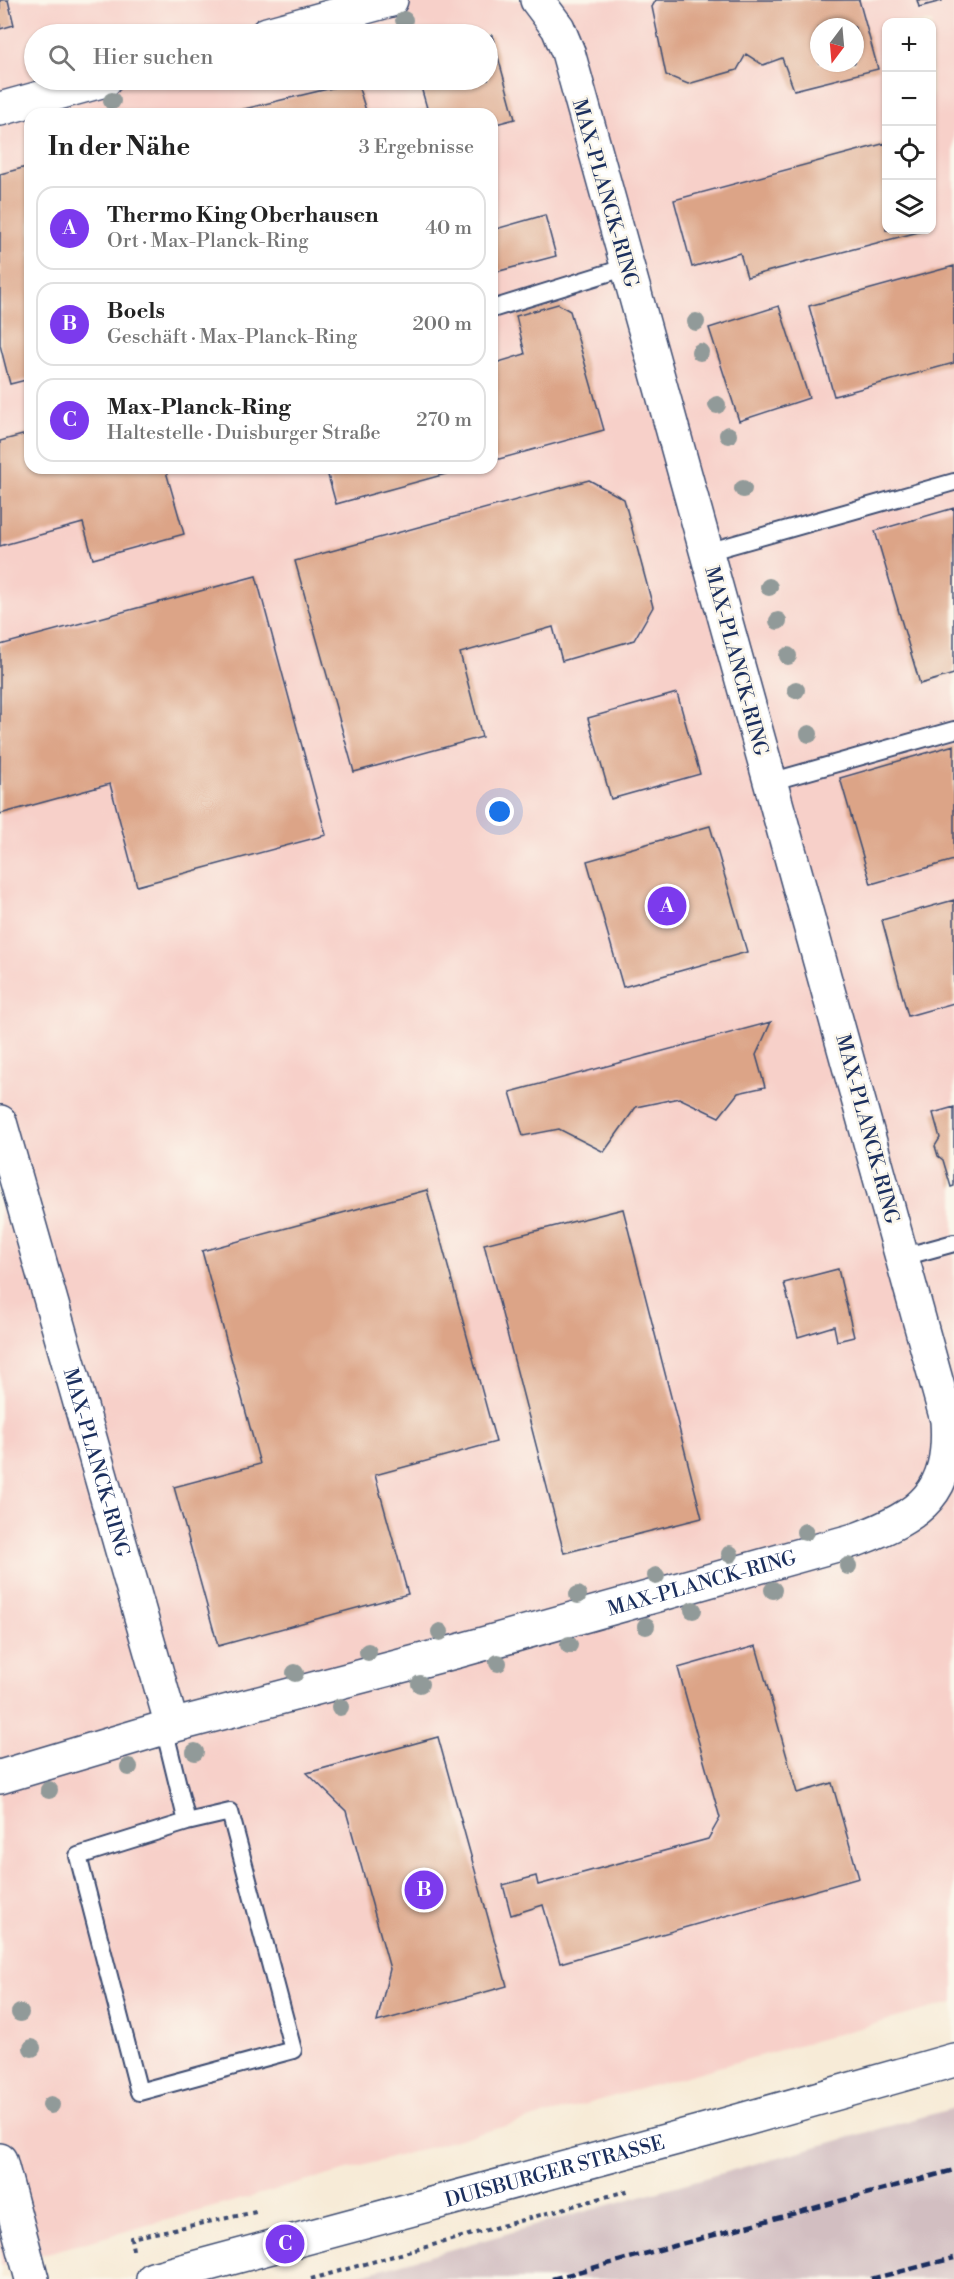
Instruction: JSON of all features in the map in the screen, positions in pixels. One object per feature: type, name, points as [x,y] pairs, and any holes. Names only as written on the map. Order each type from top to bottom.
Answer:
[{"type":"street","points":[[303,24],[391,0]]},
{"type":"street","name":"MAX-PLANCK-RING","points":[[0,1776],[168,1727],[458,1651],[858,1539],[909,1516],[920,1508],[940,1481],[949,1437],[947,1420],[903,1257],[568,52],[558,28],[537,0]]},
{"type":"street","points":[[0,109],[69,90]]},
{"type":"street","name":"MAX-PLANCK-RING","points":[[0,1122],[11,1204],[168,1727]]},
{"type":"street","name":"DUISBURGER STRASSE","points":[[153,2279],[699,2132],[954,2060]]},
{"type":"street","points":[[0,2160],[32,2279]]},
{"type":"lane","points":[[498,307],[627,267]]},
{"type":"lane","points":[[706,552],[954,482]]},
{"type":"lane","points":[[770,782],[954,730]]},
{"type":"lane","points":[[903,1257],[954,1243]]},
{"type":"lane","points":[[168,1727],[187,1822]]},
{"type":"lane","points":[[230,1812],[293,2050],[139,2092],[78,1856],[187,1822],[230,1812]]},
{"type":"shaded area","points":[[0,0],[954,0],[954,2002],[0,2266]]},
{"type":"shaded area","points":[[954,2108],[954,2279],[345,2279]]},
{"type":"building","points":[[0,0],[8,0],[14,25],[0,29]]},
{"type":"building","points":[[656,0],[859,0],[864,18],[810,18],[810,72],[864,72],[864,18],[878,69],[794,90],[782,58],[763,65],[746,54],[737,70],[688,84],[666,75],[652,7]]},
{"type":"building","points":[[917,0],[942,0],[942,1],[919,7]]},
{"type":"building","points":[[498,57],[515,119],[498,123],[498,108],[427,108],[422,90],[498,90]]},
{"type":"building","points":[[323,90],[360,90],[365,108],[248,108]]},
{"type":"building","points":[[882,144],[882,234],[911,234],[747,277],[740,253],[692,267],[674,200]]},
{"type":"building","points":[[24,168],[24,380],[10,384],[0,345],[0,174]]},
{"type":"building","points":[[545,215],[556,256],[498,271],[498,228]]},
{"type":"building","points":[[954,266],[954,363],[834,396],[809,306]]},
{"type":"building","points":[[558,304],[570,311],[604,430],[498,459],[498,362],[525,354],[516,316]]},
{"type":"building","points":[[779,306],[809,398],[739,421],[709,328]]},
{"type":"building","points":[[24,435],[24,474],[167,474],[184,534],[93,559],[83,523],[0,546],[0,441]]},
{"type":"building","points":[[328,474],[446,474],[336,504]]},
{"type":"building","points":[[589,480],[624,499],[653,607],[634,640],[562,661],[553,627],[460,653],[482,737],[354,772],[295,561]]},
{"type":"building","points":[[954,508],[954,674],[920,684],[875,531]]},
{"type":"building","points":[[256,576],[326,835],[137,886],[110,784],[0,814],[0,645]]},
{"type":"building","points":[[677,693],[700,774],[611,799],[588,718]]},
{"type":"building","points":[[954,745],[954,860],[871,884],[840,778]]},
{"type":"building","points":[[710,826],[747,952],[623,987],[587,861]]},
{"type":"building","points":[[954,900],[954,1003],[908,1016],[882,920]]},
{"type":"building","points":[[771,1022],[756,1055],[765,1087],[738,1093],[719,1117],[679,1098],[636,1107],[604,1152],[559,1129],[523,1136],[510,1092]]},
{"type":"building","points":[[954,1107],[954,1186],[951,1187],[943,1160],[938,1156],[935,1146],[940,1138],[933,1113]]},
{"type":"building","points":[[427,1190],[496,1442],[375,1475],[408,1594],[218,1646],[174,1487],[260,1464],[202,1251]]},
{"type":"building","points":[[623,1209],[702,1518],[564,1553],[484,1244]]},
{"type":"building","points":[[838,1269],[854,1337],[837,1341],[834,1326],[798,1337],[784,1283]]},
{"type":"building","points":[[756,1646],[797,1793],[832,1783],[859,1878],[560,1963],[543,1905],[511,1915],[503,1885],[536,1876],[538,1885],[708,1839],[720,1818],[678,1668]]},
{"type":"building","points":[[438,1737],[507,1986],[377,2022],[390,1969],[346,1811],[307,1773]]},
{"type":"railway","points":[[552,2279],[954,2170]]},
{"type":"railway","points":[[871,2279],[954,2258]]},
{"type":"place","name":"Thermo King Oberhausen","points":[[667,906]]},
{"type":"place","name":"Boels","points":[[424,1890]]},
{"type":"place","name":"Max-Planck-Ring","points":[[285,2244]]}]
